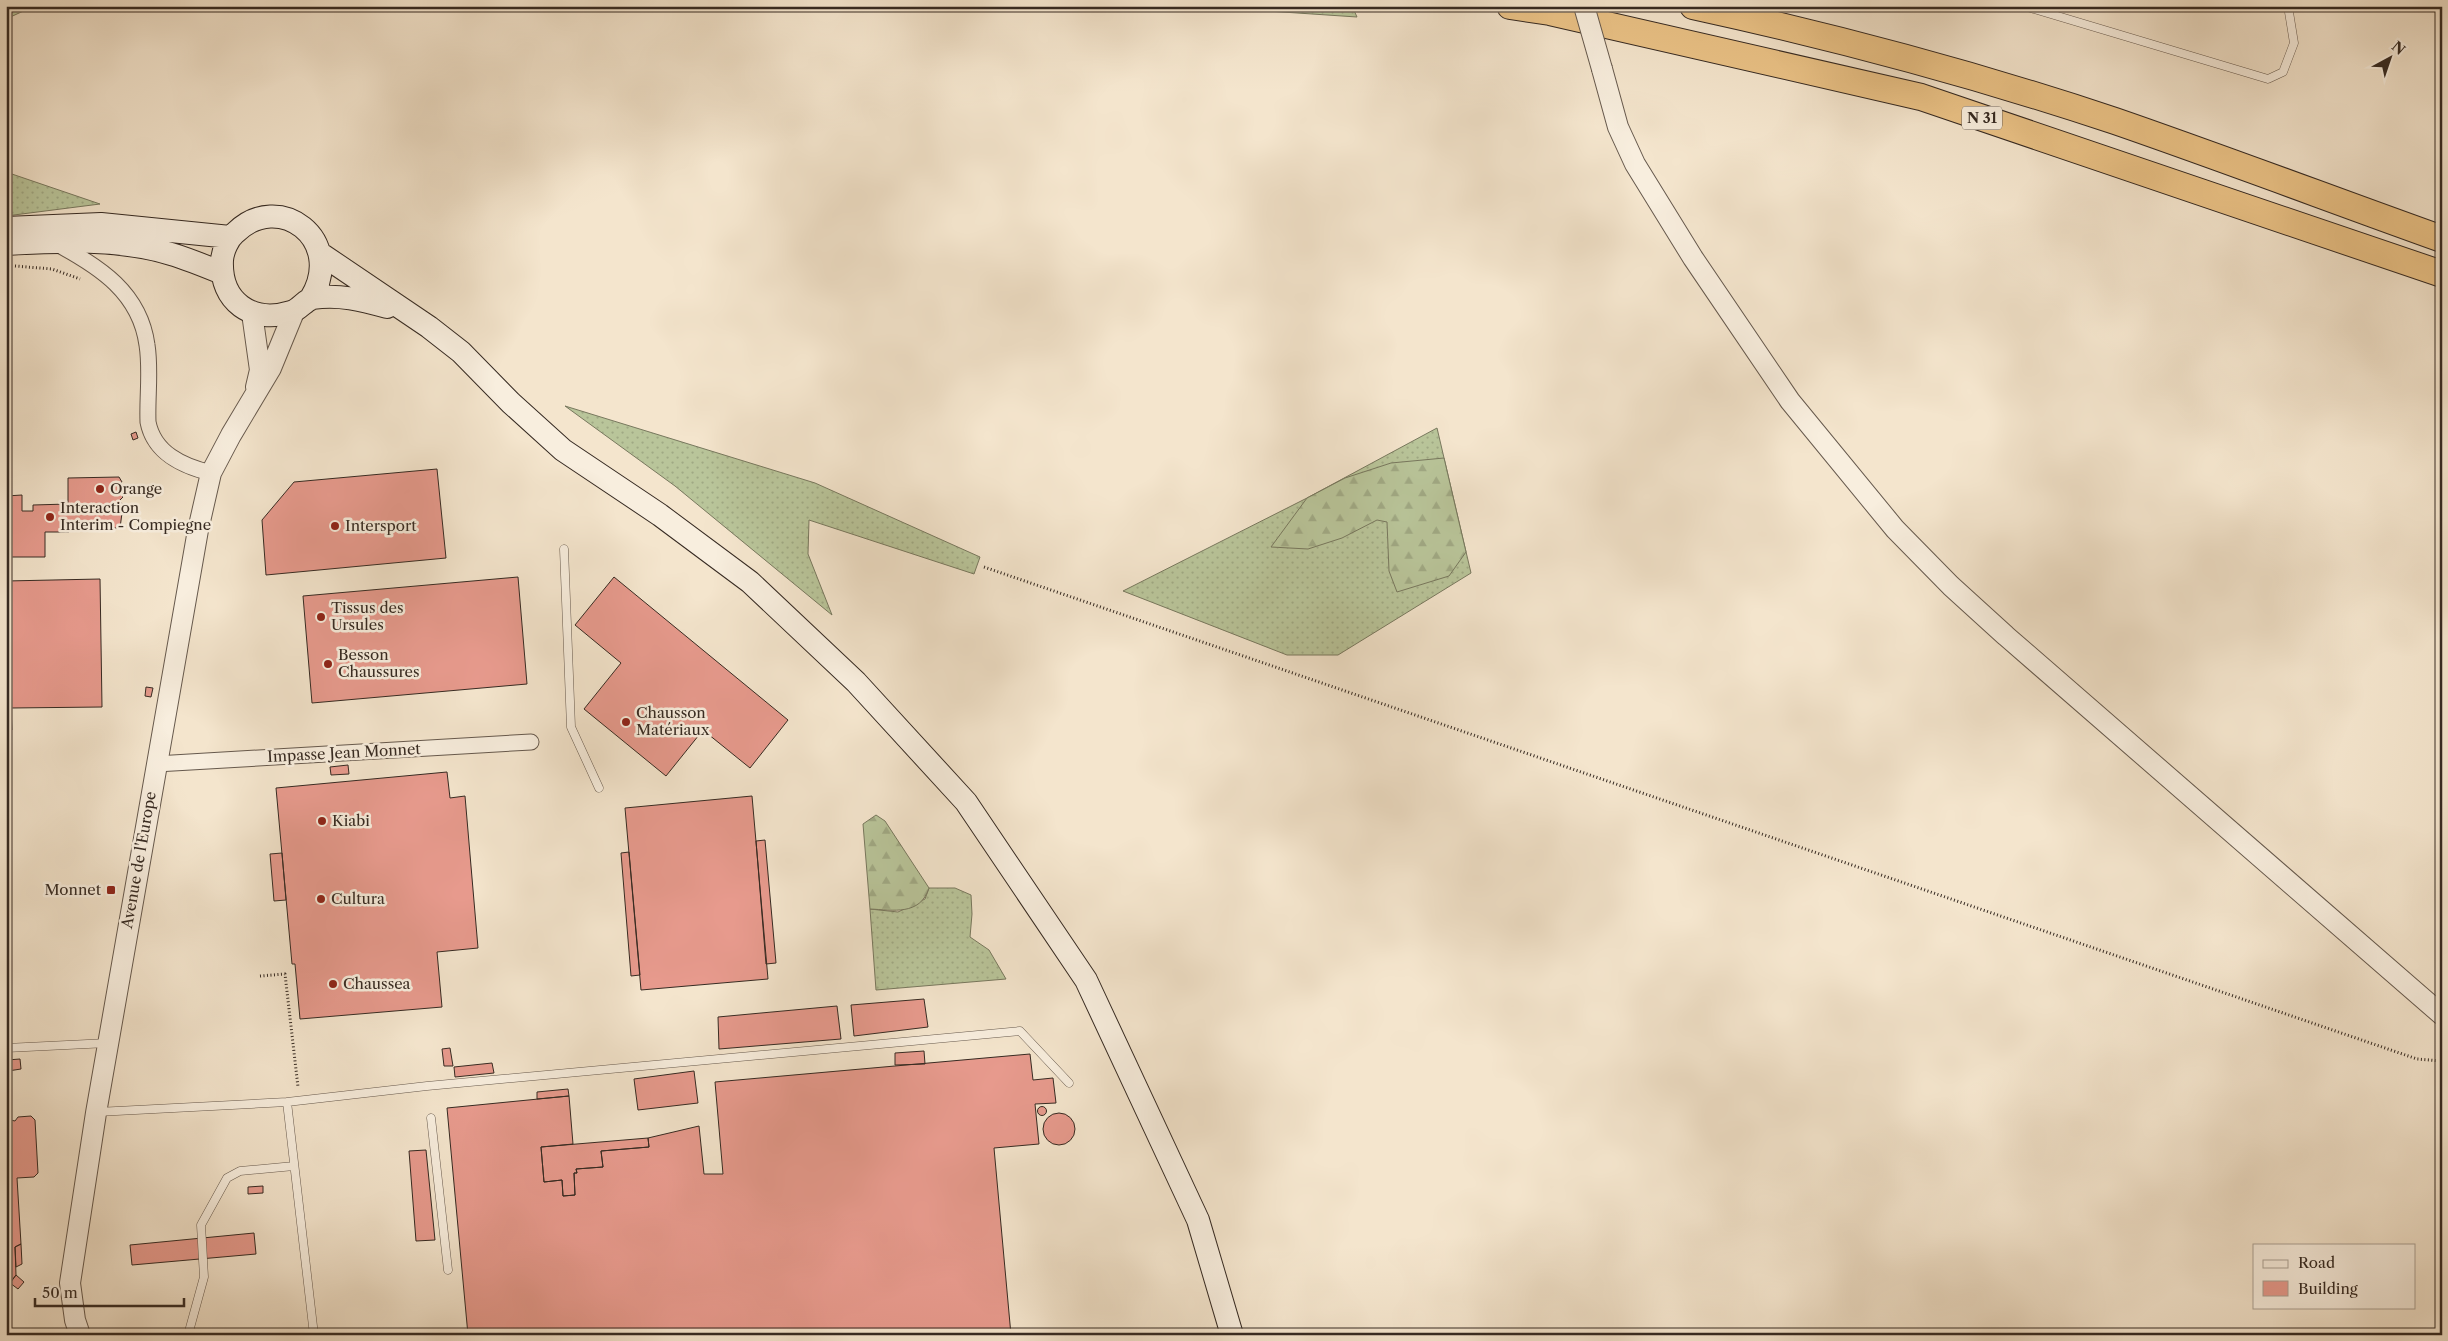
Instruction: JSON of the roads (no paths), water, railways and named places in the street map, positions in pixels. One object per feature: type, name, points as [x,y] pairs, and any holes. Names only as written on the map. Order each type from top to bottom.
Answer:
[{"type":"highway","name":"N 31","points":[[1510,6],[1550,12],[1921,97],[2442,274]]},
{"type":"highway","name":"N 31","points":[[1671,6],[1756,20],[1927,63],[2104,118],[2442,239]]},
{"type":"highway","points":[[1693,6],[1756,20]]},
{"type":"main road","points":[[302,305],[319,285],[322,270],[321,254],[314,239],[303,227],[289,219],[273,216],[257,218],[242,225],[230,237],[223,254],[222,273],[225,286],[232,297],[240,306],[252,313],[273,317],[302,305],[347,296],[403,311]]},
{"type":"main road","points":[[6,228],[101,224],[230,237]]},
{"type":"main road","points":[[6,244],[51,241],[114,244],[170,253],[222,273]]},
{"type":"main road","points":[[321,254],[429,327],[462,352],[511,403],[563,450],[660,515],[750,582],[856,682],[966,802],[1086,980],[1198,1220],[1246,1335]]},
{"type":"main road","points":[[1198,1220],[1232,1335]]},
{"type":"street","points":[[1584,6],[1618,127],[1635,164],[1693,258],[1790,401],[1895,529],[1951,586],[2006,636],[2442,1015]]},
{"type":"street","points":[[51,241],[92,262],[113,280],[142,320],[148,347],[147,398],[150,434],[158,447],[169,456],[211,473]]},
{"type":"street","points":[[253,396],[271,368],[302,305]]},
{"type":"street","points":[[252,313],[260,370],[253,396]]},
{"type":"street","name":"Avenue de l'Europe","points":[[80,1335],[75,1320],[70,1283],[96,1112],[156,764],[211,473],[253,396]]},
{"type":"street","name":"Impasse Jean Monnet","points":[[156,764],[531,742]]},
{"type":"lane","points":[[2024,6],[2268,78],[2283,72],[2294,43],[2288,6]]},
{"type":"lane","points":[[564,549],[571,727],[599,788]]},
{"type":"lane","points":[[96,1112],[287,1102],[1020,1031],[1069,1084]]},
{"type":"lane","points":[[6,1048],[108,1043]]},
{"type":"lane","points":[[287,1102],[314,1335]]},
{"type":"lane","points":[[431,1118],[448,1270]]},
{"type":"lane","points":[[188,1335],[204,1277],[201,1226],[227,1178],[240,1171],[294,1166]]},
{"type":"place","name":"Orange","points":[[100,489]]},
{"type":"place","name":"Interaction Interim - Compiegne","points":[[50,517]]},
{"type":"place","name":"Intersport","points":[[335,526]]},
{"type":"place","name":"Tissus des Ursules","points":[[321,617]]},
{"type":"place","name":"Besson Chaussures","points":[[328,664]]},
{"type":"place","name":"Chausson Matériaux","points":[[626,722]]},
{"type":"place","name":"Kiabi","points":[[322,821]]},
{"type":"place","name":"Monnet","points":[[111,890]]},
{"type":"place","name":"Cultura","points":[[321,899]]},
{"type":"place","name":"Chaussea","points":[[333,984]]}]
